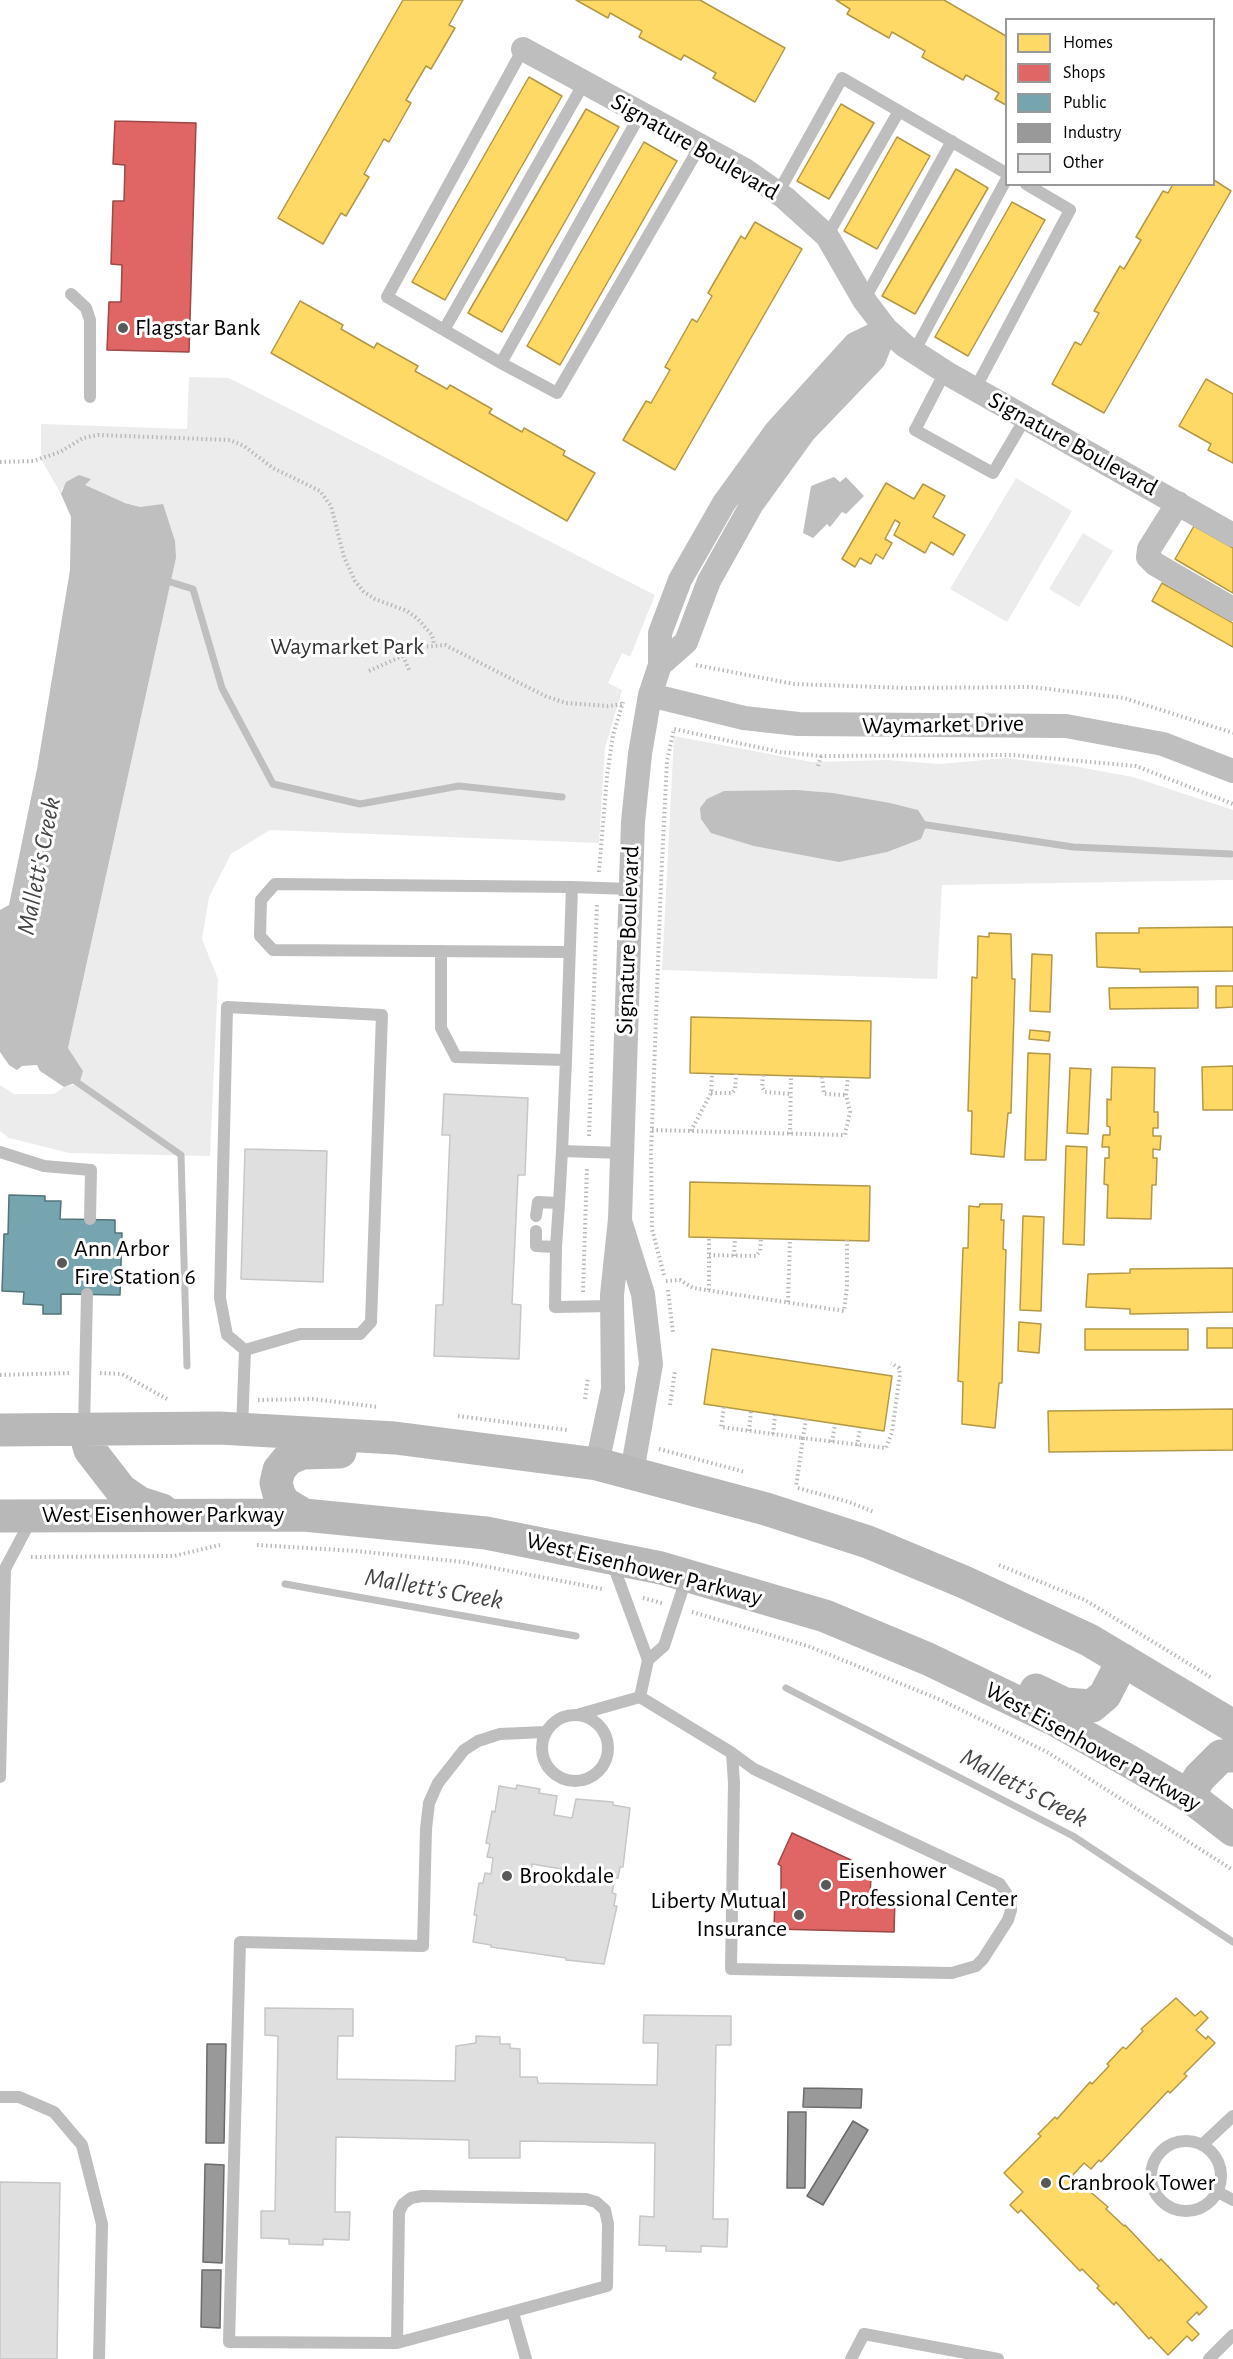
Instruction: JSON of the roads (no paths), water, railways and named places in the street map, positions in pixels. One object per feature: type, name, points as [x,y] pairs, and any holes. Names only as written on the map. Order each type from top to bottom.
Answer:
[{"type":"main road","points":[[0,1430],[84,1430],[242,1415],[395,1438],[578,1451],[632,1472],[766,1509],[868,1542],[974,1587],[1089,1640],[1233,1726]]},
{"type":"main road","points":[[84,1430],[90,1450],[121,1490],[140,1503],[176,1514]]},
{"type":"main road","points":[[304,1515],[284,1503],[276,1483],[279,1470],[288,1459],[302,1453],[317,1451],[387,1456],[519,1472],[578,1451]]},
{"type":"main road","name":"West Eisenhower Parkway","points":[[0,1516],[304,1515],[486,1533],[687,1576],[825,1616],[928,1659],[1057,1721],[1189,1796],[1233,1830]]},
{"type":"main road","points":[[825,1616],[894,1625],[1065,1704],[1078,1706],[1097,1703],[1104,1695],[1123,1660]]},
{"type":"main road","points":[[1189,1796],[1199,1778],[1221,1756],[1233,1756]]},
{"type":"street","name":"Signature Boulevard","points":[[523,49],[745,170],[778,193],[827,236],[864,300],[886,329],[914,352],[945,372],[1233,535]]},
{"type":"street","name":"Signature Boulevard","points":[[578,1451],[613,1389],[612,1306],[614,1260],[620,1219],[630,889],[639,754],[650,695],[660,664],[660,633],[680,580],[724,503],[776,431],[855,344],[886,329]]},
{"type":"street","points":[[1178,503],[1149,549],[1148,557],[1155,564],[1233,609]]},
{"type":"street","name":"Waymarket Drive","points":[[650,695],[744,718],[798,724],[1066,726],[1163,744],[1233,771]]},
{"type":"street","name":"Signature Boulevard","points":[[620,1219],[643,1294],[651,1364],[632,1472]]},
{"type":"lane","points":[[523,49],[387,297],[501,363],[557,393],[700,146]]},
{"type":"lane","points":[[778,193],[842,78],[1005,172]]},
{"type":"lane","points":[[444,330],[584,83]]},
{"type":"lane","points":[[827,236],[899,111]]},
{"type":"lane","points":[[501,363],[641,113]]},
{"type":"lane","points":[[864,300],[952,141]]},
{"type":"lane","points":[[914,352],[1005,182]]},
{"type":"lane","points":[[975,389],[1070,210],[1029,186]]},
{"type":"lane","points":[[70,294],[86,308],[90,320],[90,397]]},
{"type":"lane","points":[[945,372],[915,430],[993,473],[1026,417]]},
{"type":"lane","points":[[570,952],[273,950],[260,936],[261,900],[275,884],[630,889]]},
{"type":"lane","points":[[572,887],[555,1306],[612,1306]]},
{"type":"lane","points":[[441,951],[441,1028],[456,1057],[566,1060]]},
{"type":"lane","points":[[227,1007],[382,1015],[371,1322],[360,1334],[300,1334],[245,1350],[227,1335],[220,1298],[227,1007]]},
{"type":"lane","points":[[562,1151],[621,1153]]},
{"type":"lane","points":[[0,1152],[44,1166],[92,1170],[90,1220]]},
{"type":"lane","points":[[537,1216],[538,1202],[559,1203]]},
{"type":"lane","points":[[536,1231],[536,1245],[556,1247]]},
{"type":"lane","points":[[84,1430],[87,1294]]},
{"type":"lane","points":[[242,1415],[245,1350]]},
{"type":"lane","points":[[0,1777],[2,1565],[34,1516]]},
{"type":"lane","points":[[611,1558],[621,1593],[648,1660],[640,1697]]},
{"type":"lane","points":[[648,1660],[664,1646],[687,1576]]},
{"type":"lane","points":[[579,1715],[596,1723],[607,1739],[608,1752],[604,1764],[590,1777],[571,1781],[558,1777],[548,1769],[542,1751],[545,1732],[554,1721],[565,1716],[579,1715],[640,1697],[732,1753],[754,1769],[1000,1884],[1010,1899],[1011,1910],[1008,1920],[982,1959],[976,1966],[952,1973],[731,1969],[734,1783],[732,1753]]},
{"type":"lane","points":[[397,2343],[399,2211],[403,2204],[411,2198],[422,2196],[596,2202],[605,2210],[608,2224],[607,2286],[397,2343],[229,2342],[240,1942],[423,1946],[426,1829],[429,1803],[438,1783],[464,1750],[478,1741],[500,1734],[545,1732]]},
{"type":"lane","points":[[0,2097],[19,2097],[54,2112],[82,2145],[102,2224],[99,2359]]},
{"type":"lane","points":[[1202,2145],[1233,2116]]},
{"type":"lane","points":[[1189,2141],[1202,2145],[1213,2153],[1220,2165],[1222,2179],[1218,2192],[1210,2203],[1198,2210],[1184,2211],[1165,2204],[1153,2188],[1151,2174],[1155,2160],[1163,2150],[1175,2143],[1189,2141]]},
{"type":"lane","points":[[1218,2192],[1233,2200]]},
{"type":"lane","points":[[513,2313],[526,2359]]},
{"type":"lane","points":[[851,2359],[864,2334],[998,2359]]},
{"type":"lane","points":[[1209,2359],[1233,2335]]},
{"type":"water","points":[[79,475],[91,479],[85,485],[125,503],[140,507],[163,504],[175,541],[176,558],[68,1048],[83,1071],[80,1081],[64,1087],[40,1071],[37,1065],[22,1066],[17,1070],[9,1065],[0,1052],[0,910],[9,905],[37,769],[70,570],[71,517],[61,494],[66,482]]},
{"type":"water","points":[[834,477],[840,482],[846,477],[864,496],[846,514],[842,512],[830,527],[827,524],[813,538],[803,533],[811,486]]},
{"type":"water","points":[[796,790],[833,793],[918,810],[927,824],[921,839],[887,852],[839,862],[754,846],[711,833],[701,819],[700,808],[707,799],[724,791]]},
{"type":"waterway","points":[[164,580],[193,589],[222,688],[273,784],[360,804],[459,786],[562,797]]},
{"type":"waterway","points":[[920,824],[1073,847],[1231,854]]},
{"type":"waterway","name":"Mallett's Creek","points":[[71,1078],[181,1155],[187,1366]]},
{"type":"waterway","name":"Mallett's Creek","points":[[285,1584],[576,1636]]},
{"type":"waterway","name":"Mallett's Creek","points":[[786,1688],[1073,1836],[1233,1942]]},
{"type":"place","name":"Flagstar Bank","points":[[123,328]]},
{"type":"place","name":"Ann Arbor Fire Station 6","points":[[62,1263]]},
{"type":"place","name":"Brookdale","points":[[507,1876]]},
{"type":"place","name":"Eisenhower Professional Center","points":[[826,1885]]},
{"type":"place","name":"Liberty Mutual Insurance","points":[[799,1915]]},
{"type":"place","name":"Cranbrook Tower","points":[[1046,2183]]},
{"type":"park label","name":"Waymarket Park","points":[[347,647]]}]
